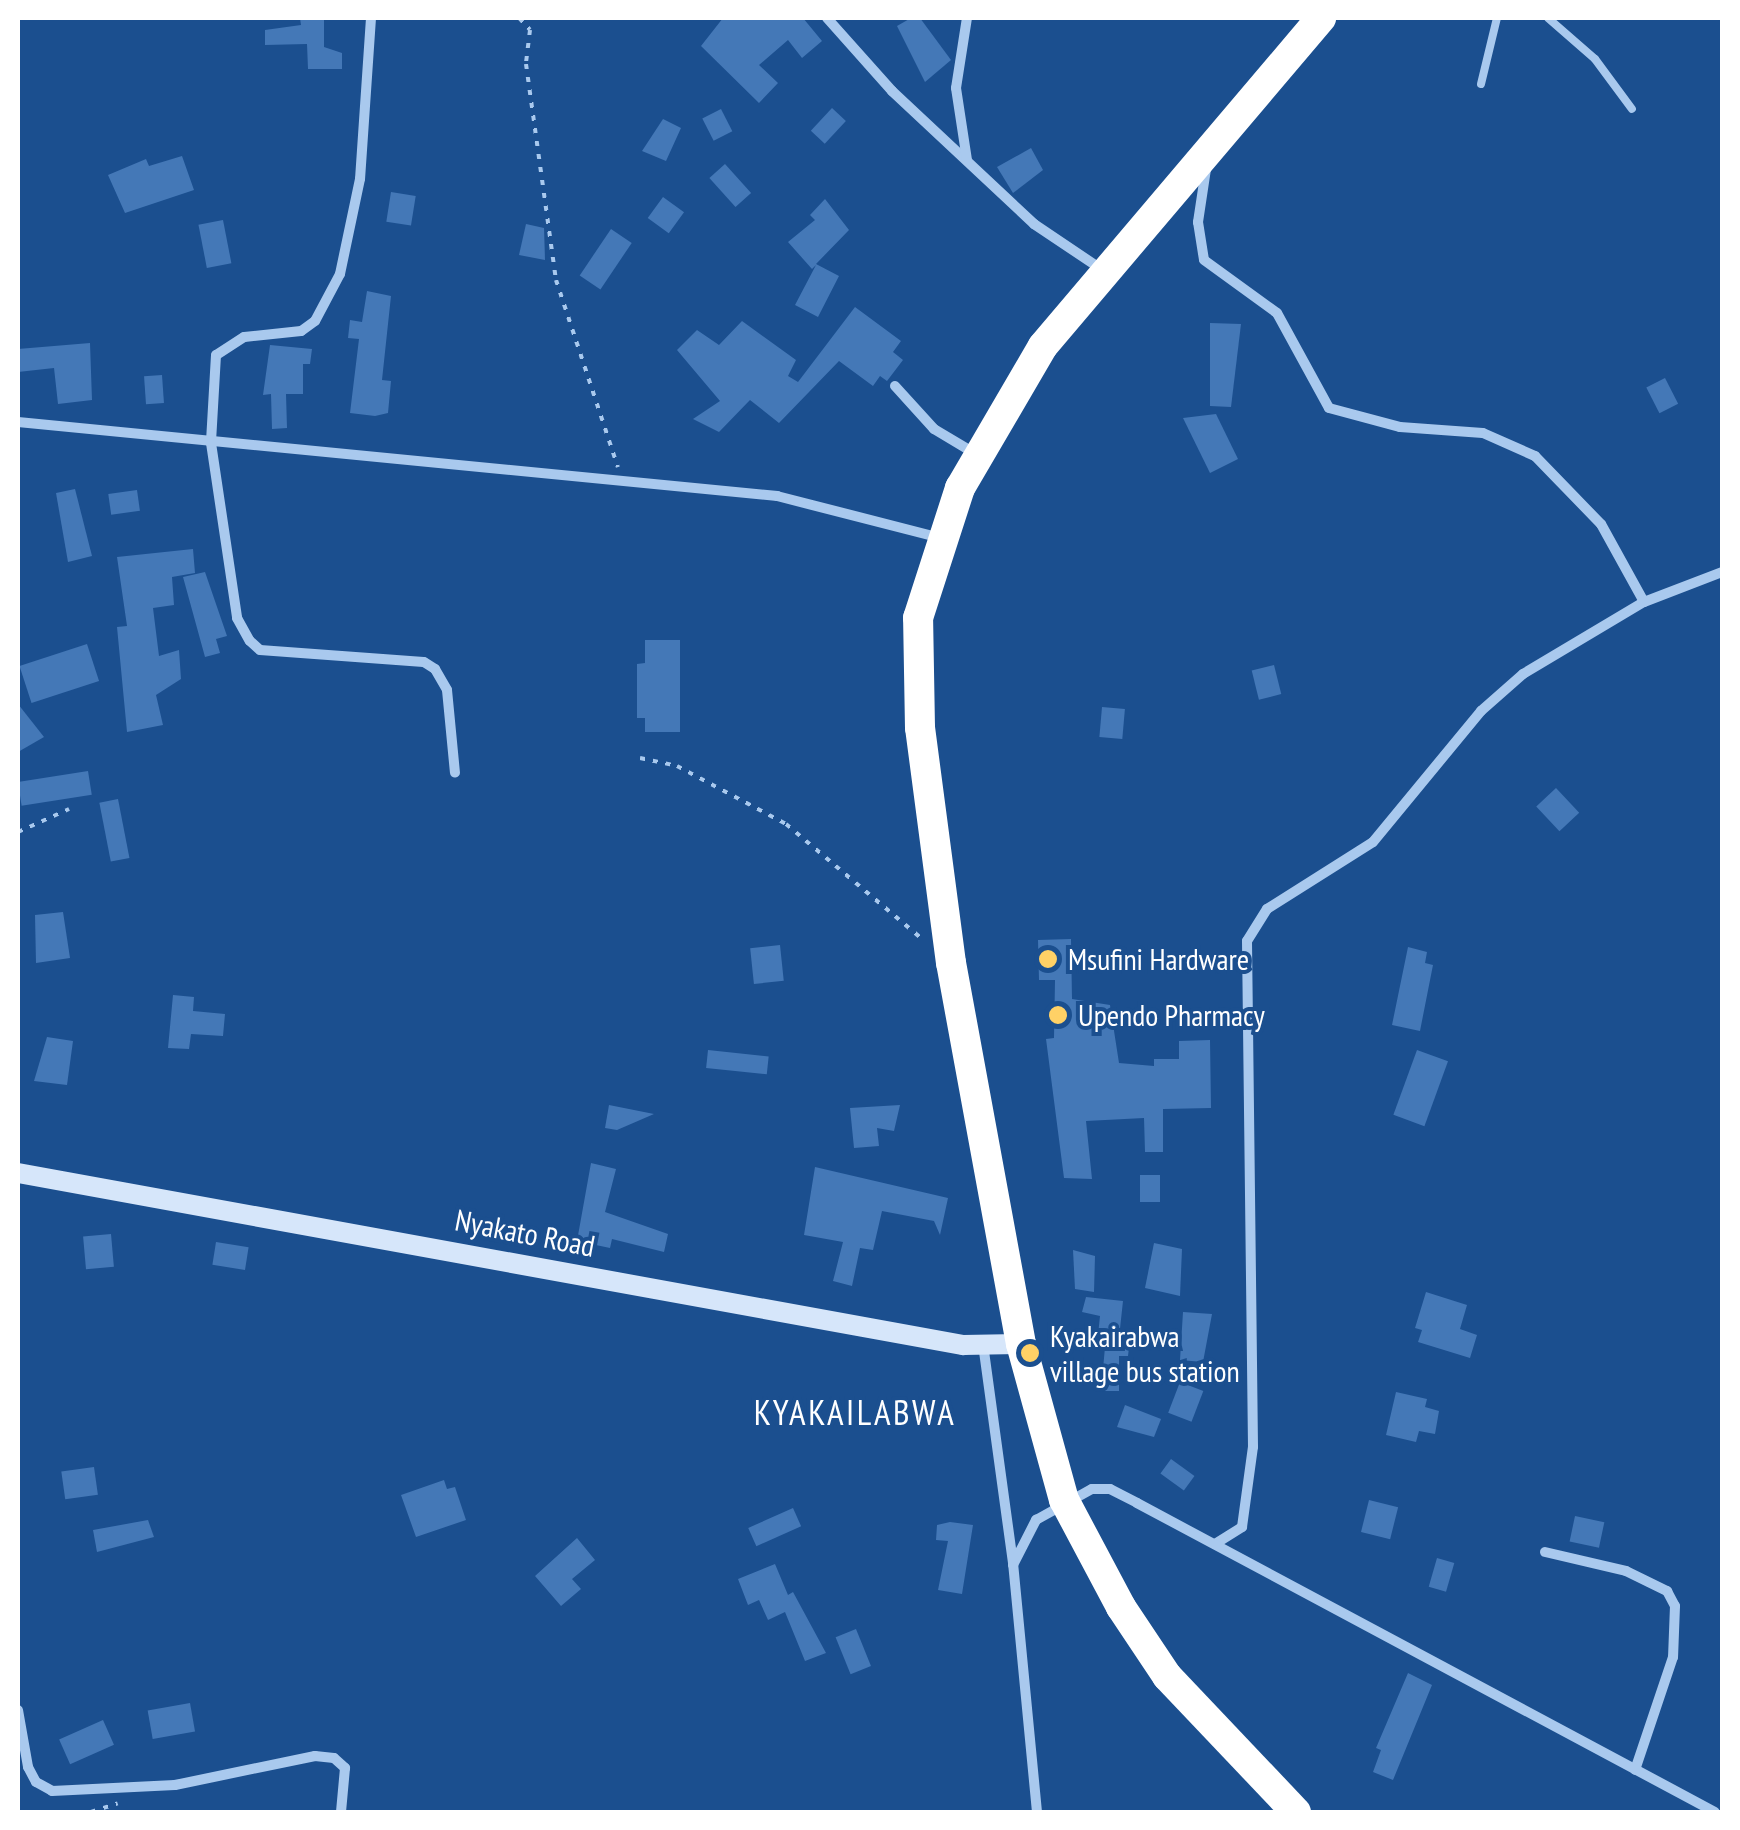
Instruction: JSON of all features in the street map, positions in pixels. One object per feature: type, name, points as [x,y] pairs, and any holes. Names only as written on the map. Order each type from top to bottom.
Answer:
[{"type":"highway","points":[[1296,1812],[1213,1731],[1168,1676],[1120,1607],[1064,1500],[1021,1344],[951,963],[920,710],[918,618],[940,538],[977,454],[1042,346],[1102,270],[1208,156],[1321,18]]},
{"type":"street","points":[[371,18],[360,179],[340,274],[315,321],[301,330],[244,337],[216,356],[211,443],[237,618],[250,641],[260,650],[385,658],[435,669],[446,690],[455,773]]},
{"type":"street","points":[[827,18],[853,52],[1034,224],[1102,270]]},
{"type":"street","points":[[968,18],[956,88],[968,161]]},
{"type":"street","points":[[1208,156],[1198,222],[1204,260],[1278,312],[1329,408],[1400,426],[1483,433],[1535,456],[1600,524],[1644,602]]},
{"type":"street","points":[[895,386],[934,429],[977,454]]},
{"type":"street","points":[[18,422],[624,486],[778,496],[940,538]]},
{"type":"street","points":[[1214,1544],[1242,1527],[1253,1446],[1247,942],[1266,909],[1372,842],[1482,711],[1523,674],[1644,602],[1722,572]]},
{"type":"street","name":"Nyakato Road","points":[[18,1172],[983,1344],[1021,1344]]},
{"type":"street","points":[[983,1344],[1014,1565],[1037,1812]]},
{"type":"street","points":[[1014,1565],[1036,1520],[1064,1500],[1110,1489],[1715,1812]]},
{"type":"street","points":[[1545,1552],[1626,1571],[1667,1591],[1676,1606],[1672,1657],[1635,1770]]},
{"type":"street","points":[[18,1710],[28,1766],[36,1782],[52,1791],[174,1784],[316,1756],[334,1758],[345,1768],[341,1812]]},
{"type":"lane","points":[[1481,84],[1496,18]]},
{"type":"lane","points":[[1548,18],[1595,58],[1632,109]]},
{"type":"path","points":[[519,18],[530,30],[526,64],[556,280],[624,486]]},
{"type":"path","points":[[640,758],[678,766],[786,824],[951,963]]},
{"type":"path","points":[[18,832],[69,808]]},
{"type":"building","points":[[300,18],[324,18],[324,47],[342,53],[342,69],[308,69],[307,44],[265,45],[265,30],[301,25]]},
{"type":"building","points":[[723,18],[803,18],[822,41],[802,58],[788,40],[759,65],[778,83],[759,103],[701,46]]},
{"type":"building","points":[[920,18],[951,60],[925,82],[897,26]]},
{"type":"building","points":[[832,108],[846,121],[825,144],[811,131]]},
{"type":"building","points":[[721,109],[732,131],[714,141],[702,119]]},
{"type":"building","points":[[663,119],[681,128],[666,161],[642,151]]},
{"type":"building","points":[[1031,148],[1043,170],[1013,193],[997,167]]},
{"type":"building","points":[[182,156],[194,190],[125,213],[108,175],[146,159],[149,166]]},
{"type":"building","points":[[725,164],[751,193],[735,207],[709,178]]},
{"type":"building","points":[[391,192],[416,196],[411,226],[386,222]]},
{"type":"building","points":[[663,197],[684,212],[669,233],[648,218]]},
{"type":"building","points":[[825,199],[849,230],[816,264],[839,276],[818,317],[795,305],[816,265],[812,269],[788,242],[815,220],[810,215]]},
{"type":"building","points":[[223,220],[231,263],[207,268],[198,225]]},
{"type":"building","points":[[526,224],[544,228],[545,260],[519,255]]},
{"type":"building","points":[[611,229],[632,243],[600,289],[580,275]]},
{"type":"building","points":[[367,291],[391,296],[382,380],[391,381],[388,413],[375,416],[350,413],[359,339],[348,338],[350,320],[362,322]]},
{"type":"building","points":[[855,307],[901,341],[893,352],[903,360],[887,381],[880,376],[873,386],[839,361],[779,423],[750,400],[719,432],[693,419],[720,401],[677,350],[697,330],[719,345],[742,321],[796,360],[788,376],[798,382]]},
{"type":"building","points":[[1210,323],[1241,324],[1231,407],[1210,406]]},
{"type":"building","points":[[90,343],[92,400],[58,404],[54,368],[18,372],[18,349]]},
{"type":"building","points":[[270,345],[312,349],[310,364],[303,364],[303,394],[286,394],[287,428],[272,429],[271,394],[263,395]]},
{"type":"building","points":[[162,375],[164,403],[146,404],[144,376]]},
{"type":"building","points":[[1665,378],[1678,404],[1659,413],[1646,388]]},
{"type":"building","points":[[1216,414],[1238,459],[1210,473],[1183,418]]},
{"type":"building","points":[[75,489],[92,556],[68,562],[56,493]]},
{"type":"building","points":[[137,490],[140,511],[111,515],[108,494]]},
{"type":"building","points":[[193,549],[195,573],[172,577],[174,605],[153,608],[159,656],[179,650],[181,679],[156,695],[163,725],[127,732],[117,627],[127,626],[117,557]]},
{"type":"building","points":[[205,572],[227,636],[216,639],[220,653],[205,657],[183,577]]},
{"type":"building","points":[[645,640],[680,640],[680,732],[645,732],[645,718],[637,718],[637,664],[645,663]]},
{"type":"building","points":[[87,644],[99,681],[32,703],[19,666]]},
{"type":"building","points":[[1274,665],[1281,694],[1259,700],[1252,671]]},
{"type":"building","points":[[18,704],[44,737],[18,752]]},
{"type":"building","points":[[1102,707],[1125,709],[1122,739],[1099,737]]},
{"type":"building","points":[[88,771],[92,795],[22,806],[18,782]]},
{"type":"building","points":[[1556,788],[1579,813],[1559,831],[1536,806]]},
{"type":"building","points":[[118,799],[129,858],[111,862],[99,803]]},
{"type":"building","points":[[63,912],[70,958],[36,963],[35,915]]},
{"type":"building","points":[[1071,939],[1072,999],[1110,1005],[1119,1063],[1154,1066],[1154,1059],[1179,1059],[1179,1041],[1210,1040],[1211,1108],[1163,1109],[1163,1152],[1145,1152],[1144,1118],[1086,1121],[1092,1179],[1064,1178],[1046,1039],[1054,1038],[1055,980],[1039,980],[1038,940]]},
{"type":"building","points":[[780,945],[784,981],[754,984],[750,948]]},
{"type":"building","points":[[1408,947],[1427,952],[1425,963],[1433,965],[1420,1031],[1392,1025]]},
{"type":"building","points":[[173,995],[194,997],[193,1011],[225,1014],[223,1036],[191,1034],[189,1049],[168,1048]]},
{"type":"building","points":[[47,1037],[73,1041],[67,1085],[34,1081]]},
{"type":"building","points":[[708,1050],[769,1056],[767,1074],[706,1068]]},
{"type":"building","points":[[1417,1050],[1448,1061],[1424,1126],[1393,1115]]},
{"type":"building","points":[[609,1105],[654,1114],[617,1130],[605,1128]]},
{"type":"building","points":[[900,1105],[894,1131],[877,1128],[879,1146],[854,1148],[850,1108]]},
{"type":"building","points":[[591,1163],[616,1169],[605,1212],[668,1234],[664,1252],[612,1239],[610,1248],[577,1241]]},
{"type":"building","points":[[815,1167],[948,1198],[940,1235],[934,1221],[882,1211],[873,1250],[860,1248],[852,1286],[833,1281],[843,1242],[804,1235]]},
{"type":"building","points":[[1140,1175],[1160,1175],[1160,1202],[1140,1202]]},
{"type":"building","points":[[111,1234],[114,1267],[86,1269],[83,1236]]},
{"type":"building","points":[[216,1242],[249,1247],[245,1270],[212,1265]]},
{"type":"building","points":[[1154,1243],[1182,1249],[1180,1296],[1145,1288]]},
{"type":"building","points":[[1073,1250],[1095,1256],[1094,1292],[1075,1289]]},
{"type":"building","points":[[1426,1292],[1467,1305],[1460,1329],[1477,1335],[1470,1358],[1418,1342],[1422,1330],[1415,1328]]},
{"type":"building","points":[[1086,1297],[1123,1301],[1119,1338],[1130,1339],[1128,1356],[1119,1356],[1119,1391],[1101,1391],[1106,1336],[1098,1335],[1100,1316],[1082,1312]]},
{"type":"building","points":[[1183,1312],[1212,1314],[1203,1362],[1180,1360]]},
{"type":"building","points":[[1180,1382],[1203,1391],[1192,1422],[1168,1413]]},
{"type":"building","points":[[1396,1392],[1427,1399],[1425,1407],[1439,1411],[1435,1434],[1419,1431],[1416,1442],[1386,1435]]},
{"type":"building","points":[[1125,1405],[1161,1419],[1154,1437],[1117,1427]]},
{"type":"building","points":[[1171,1459],[1194,1476],[1184,1491],[1160,1474]]},
{"type":"building","points":[[94,1467],[98,1495],[65,1499],[61,1472]]},
{"type":"building","points":[[444,1480],[447,1489],[455,1487],[466,1520],[416,1537],[401,1495]]},
{"type":"building","points":[[1369,1500],[1398,1507],[1390,1539],[1361,1532]]},
{"type":"building","points":[[793,1508],[801,1526],[756,1546],[748,1528]]},
{"type":"building","points":[[1575,1516],[1604,1522],[1599,1548],[1570,1541]]},
{"type":"building","points":[[148,1520],[154,1537],[97,1552],[93,1530]]},
{"type":"building","points":[[937,1525],[973,1525],[962,1594],[938,1590],[948,1541],[936,1540]]},
{"type":"building","points":[[577,1538],[595,1560],[572,1579],[581,1589],[561,1606],[535,1576]]},
{"type":"building","points":[[1437,1558],[1454,1563],[1446,1592],[1429,1587]]},
{"type":"building","points":[[775,1564],[788,1595],[793,1592],[826,1653],[805,1661],[785,1612],[768,1620],[759,1600],[748,1605],[738,1579]]},
{"type":"building","points":[[856,1629],[871,1666],[851,1674],[836,1637]]},
{"type":"building","points":[[1408,1673],[1432,1685],[1393,1780],[1373,1772],[1381,1750],[1376,1748]]},
{"type":"building","points":[[190,1703],[195,1732],[153,1739],[148,1710]]},
{"type":"building","points":[[103,1720],[114,1745],[70,1764],[59,1740]]},
{"type":"place","name":"Msufini Hardware","points":[[1048,959]]},
{"type":"place","name":"Upendo Pharmacy","points":[[1058,1015]]},
{"type":"place","name":"Kyakairabwa village bus station","points":[[1030,1353]]},
{"type":"district","name":"KYAKAILABWA","points":[[855,1412]]}]
